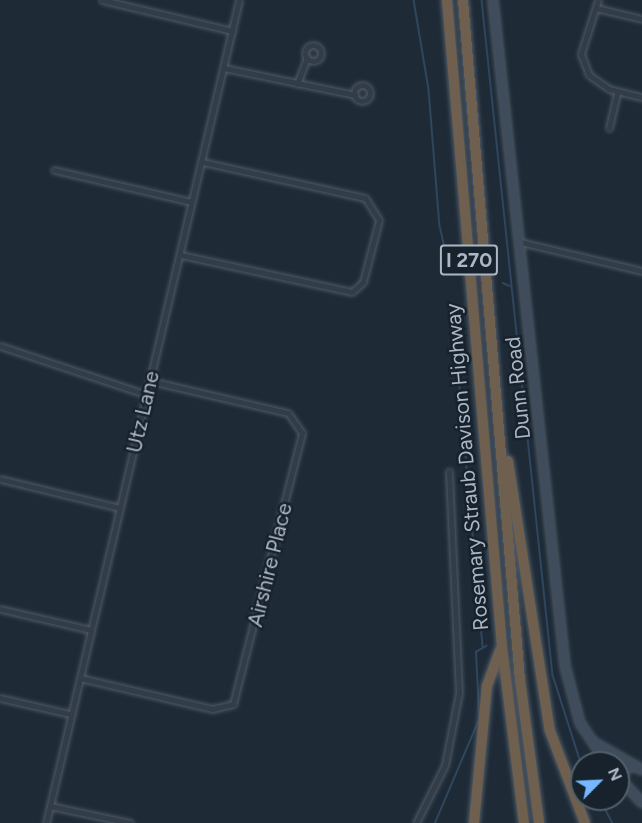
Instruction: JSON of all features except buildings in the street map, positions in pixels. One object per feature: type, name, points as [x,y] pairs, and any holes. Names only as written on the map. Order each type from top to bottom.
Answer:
[{"type":"highway","name":"Rosemary Straub Davison Highway","points":[[447,0],[502,647],[525,823]]},
{"type":"highway","name":"Rosemary Straub Davison Highway","points":[[464,0],[519,669],[539,823]]},
{"type":"highway","points":[[497,397],[550,731],[585,823]]},
{"type":"highway","points":[[474,823],[487,686],[502,647]]},
{"type":"street","points":[[102,0],[232,31]]},
{"type":"street","name":"Utz Lane","points":[[46,823],[239,0]]},
{"type":"street","name":"Dunn Road","points":[[493,0],[565,666],[574,706],[598,751]]},
{"type":"street","points":[[598,0],[583,61],[594,80],[617,92],[642,97]]},
{"type":"street","points":[[596,8],[642,19]]},
{"type":"street","points":[[297,84],[307,58]]},
{"type":"street","points":[[224,68],[355,95]]},
{"type":"street","points":[[609,128],[617,92]]},
{"type":"street","points":[[181,255],[352,292],[363,282],[379,220],[365,198],[202,162]]},
{"type":"street","points":[[54,170],[191,202]]},
{"type":"street","points":[[520,242],[642,271]]},
{"type":"street","points":[[0,346],[147,395]]},
{"type":"street","name":"Airshire Place","points":[[80,678],[212,709],[233,704],[302,434],[288,413],[150,381]]},
{"type":"street","points":[[416,823],[445,765],[459,693],[449,471]]},
{"type":"street","points":[[0,480],[120,508]]},
{"type":"street","points":[[0,609],[91,630]]},
{"type":"street","points":[[0,698],[70,714]]},
{"type":"street","points":[[591,740],[612,751]]},
{"type":"street","points":[[630,790],[642,803]]},
{"type":"street","points":[[50,806],[130,823]]},
{"type":"waterway","points":[[414,0],[429,90],[440,226],[445,248],[457,262]]},
{"type":"waterway","points":[[482,0],[553,675],[577,751]]},
{"type":"waterway","points":[[503,283],[510,286]]},
{"type":"waterway","points":[[458,366],[483,647]]},
{"type":"waterway","points":[[479,715],[476,652],[486,646]]},
{"type":"waterway","points":[[435,823],[478,722]]},
{"type":"waterway","points":[[606,811],[613,823]]}]
